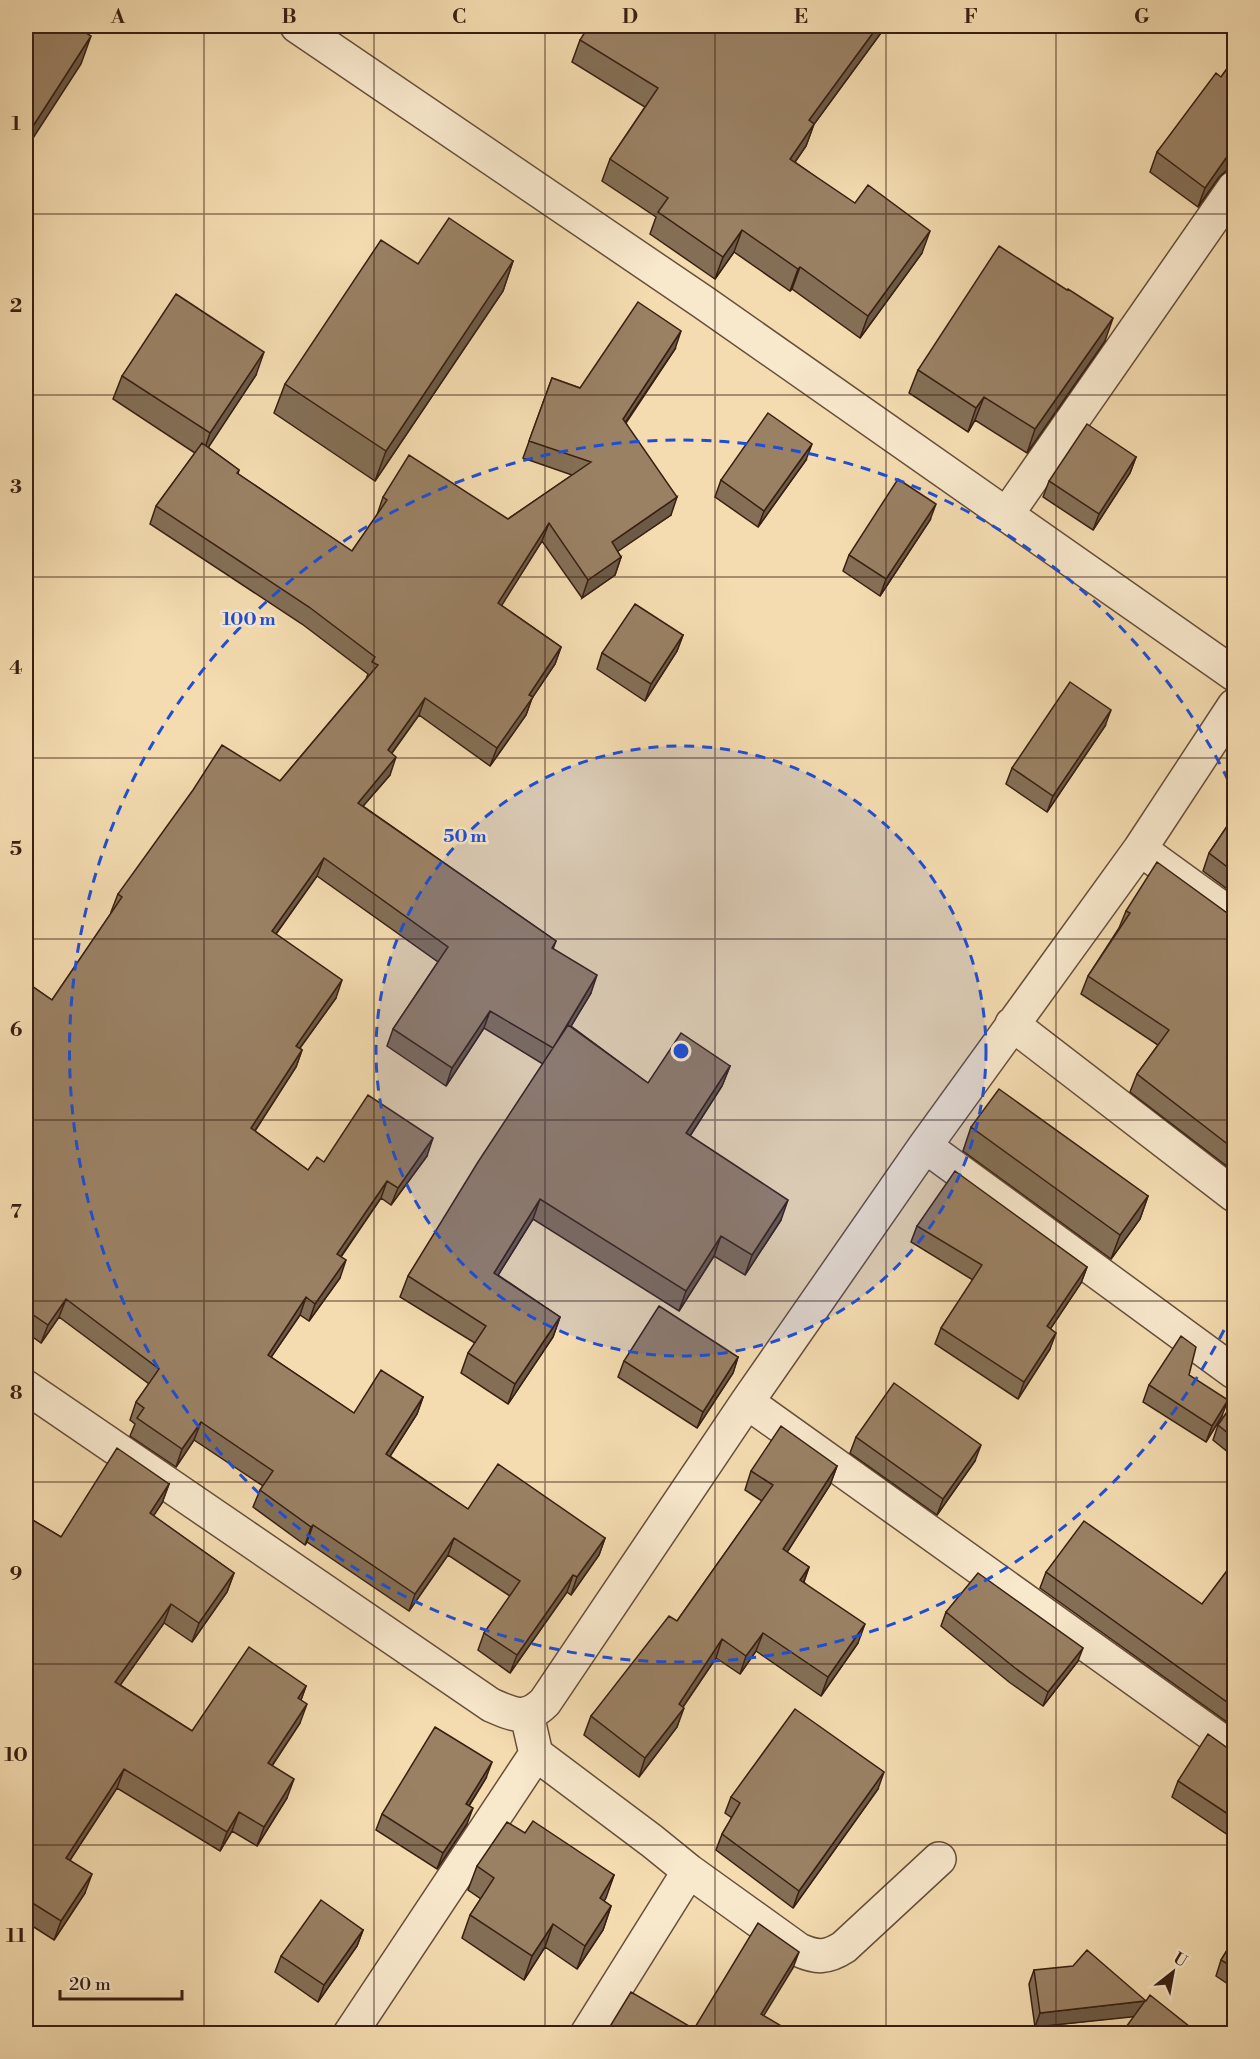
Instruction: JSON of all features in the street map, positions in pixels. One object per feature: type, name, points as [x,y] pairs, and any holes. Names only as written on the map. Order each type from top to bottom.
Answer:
[{"type":"street","points":[[297,26],[703,302],[1234,674]]},
{"type":"street","points":[[1007,514],[1234,188]]},
{"type":"street","points":[[26,1387],[491,1705],[509,1713],[527,1715],[536,1710],[545,1701],[747,1402],[925,1146],[1140,849],[1234,706]]},
{"type":"street","points":[[1140,849],[1234,917]]},
{"type":"street","points":[[1012,1024],[1234,1195]]},
{"type":"street","points":[[925,1146],[1234,1372]]},
{"type":"street","points":[[747,1402],[1234,1750]]},
{"type":"street","points":[[527,1715],[536,1755],[652,1841],[688,1871],[799,1950],[811,1955],[822,1957],[833,1954],[844,1947],[939,1859]]},
{"type":"street","points":[[350,2034],[536,1755]]},
{"type":"street","points":[[587,2034],[688,1871]]},
{"type":"building","points":[[26,26],[75,26],[91,36],[26,137]]},
{"type":"building","points":[[589,26],[878,26],[809,120],[814,124],[790,159],[855,203],[868,185],[930,231],[868,316],[800,267],[798,269],[742,230],[723,257],[658,212],[668,198],[610,159],[658,88],[580,40]]},
{"type":"building","points":[[1234,59],[1234,152],[1226,158],[1205,188],[1157,152],[1216,73],[1221,77]]},
{"type":"building","points":[[449,218],[513,261],[386,451],[285,384],[381,240],[418,264]]},
{"type":"building","points":[[999,246],[1113,318],[1035,429],[984,397],[976,408],[918,370]]},
{"type":"building","points":[[176,294],[264,352],[210,433],[122,376]]},
{"type":"building","points":[[638,302],[681,331],[623,419],[677,497],[612,542],[621,557],[588,580],[549,523],[498,603],[561,647],[529,695],[533,697],[497,748],[425,698],[388,750],[396,757],[358,803],[556,941],[552,948],[597,975],[553,1048],[490,1011],[452,1068],[393,1029],[448,947],[324,858],[272,931],[342,980],[296,1046],[302,1050],[251,1128],[308,1170],[317,1157],[324,1162],[368,1095],[433,1138],[398,1188],[387,1181],[337,1254],[346,1260],[315,1304],[306,1297],[268,1355],[354,1413],[381,1370],[423,1397],[386,1454],[468,1509],[498,1464],[605,1538],[577,1577],[573,1575],[517,1655],[484,1633],[520,1581],[454,1538],[415,1594],[313,1525],[311,1527],[260,1490],[273,1471],[201,1422],[182,1449],[137,1418],[144,1408],[136,1402],[159,1369],[66,1299],[48,1325],[26,1310],[26,982],[52,1000],[122,897],[118,894],[193,790],[222,745],[280,781],[378,665],[372,662],[375,657],[309,607],[156,506],[202,443],[239,470],[237,473],[352,551],[387,500],[383,497],[409,455],[508,519],[591,462],[529,441],[552,378],[580,388]]},
{"type":"building","points":[[768,413],[812,444],[764,511],[721,480]]},
{"type":"building","points":[[1087,424],[1136,457],[1099,514],[1049,481]]},
{"type":"building","points":[[898,479],[936,504],[886,579],[849,555]]},
{"type":"building","points":[[635,604],[683,635],[651,684],[602,653]]},
{"type":"building","points":[[1070,682],[1111,710],[1053,796],[1012,768]]},
{"type":"building","points":[[1234,816],[1234,872],[1209,853]]},
{"type":"building","points":[[1157,862],[1234,916],[1234,1149],[1137,1074],[1169,1030],[1088,976],[1130,913],[1126,911]]},
{"type":"building","points":[[568,1025],[648,1083],[681,1033],[730,1066],[686,1133],[788,1200],[752,1255],[721,1236],[686,1291],[540,1199],[494,1273],[560,1317],[515,1384],[468,1353],[486,1326],[408,1276],[478,1162]]},
{"type":"building","points":[[999,1089],[1148,1196],[1120,1235],[971,1127]]},
{"type":"building","points":[[955,1171],[1087,1267],[1047,1326],[1056,1333],[1024,1382],[941,1328],[982,1265],[917,1226]]},
{"type":"building","points":[[659,1306],[738,1357],[703,1412],[624,1361]]},
{"type":"building","points":[[1181,1336],[1196,1347],[1189,1375],[1228,1400],[1212,1426],[1149,1385]]},
{"type":"building","points":[[894,1383],[981,1445],[943,1499],[856,1437]]},
{"type":"building","points":[[1234,1402],[1234,1438],[1218,1425]]},
{"type":"building","points":[[781,1426],[837,1466],[783,1549],[809,1567],[800,1580],[865,1624],[828,1677],[763,1633],[746,1656],[722,1639],[679,1704],[684,1708],[645,1758],[591,1716],[669,1616],[677,1621],[773,1485],[751,1471]]},
{"type":"building","points":[[117,1448],[169,1484],[150,1513],[234,1573],[199,1623],[171,1604],[115,1682],[192,1731],[249,1647],[306,1686],[298,1698],[307,1704],[268,1763],[294,1779],[264,1827],[239,1812],[227,1832],[124,1769],[66,1858],[92,1874],[61,1921],[26,1899],[26,1516],[61,1537]]},
{"type":"building","points":[[1084,1521],[1202,1604],[1232,1564],[1234,1566],[1234,1707],[1046,1572]]},
{"type":"building","points":[[978,1573],[1083,1648],[1048,1692],[946,1612]]},
{"type":"building","points":[[795,1709],[884,1772],[799,1891],[722,1834],[740,1803],[731,1797]]},
{"type":"building","points":[[435,1727],[492,1762],[466,1804],[473,1808],[443,1853],[382,1814]]},
{"type":"building","points":[[1208,1734],[1234,1751],[1234,1818],[1178,1781]]},
{"type":"building","points":[[533,1821],[614,1875],[600,1898],[611,1906],[585,1946],[553,1924],[532,1956],[470,1915],[494,1878],[477,1866],[507,1822],[525,1833]]},
{"type":"building","points":[[321,1900],[363,1930],[324,1985],[281,1956]]},
{"type":"building","points":[[758,1923],[799,1952],[761,2014],[795,2034],[606,2033],[631,1992],[694,2029]]},
{"type":"building","points":[[1234,1939],[1234,1968],[1221,1960]]},
{"type":"building","points":[[1087,1950],[1146,2001],[1150,1995],[1199,2034],[1121,2034],[1145,2001],[1040,2013],[1034,1970],[1073,1966]]}]
